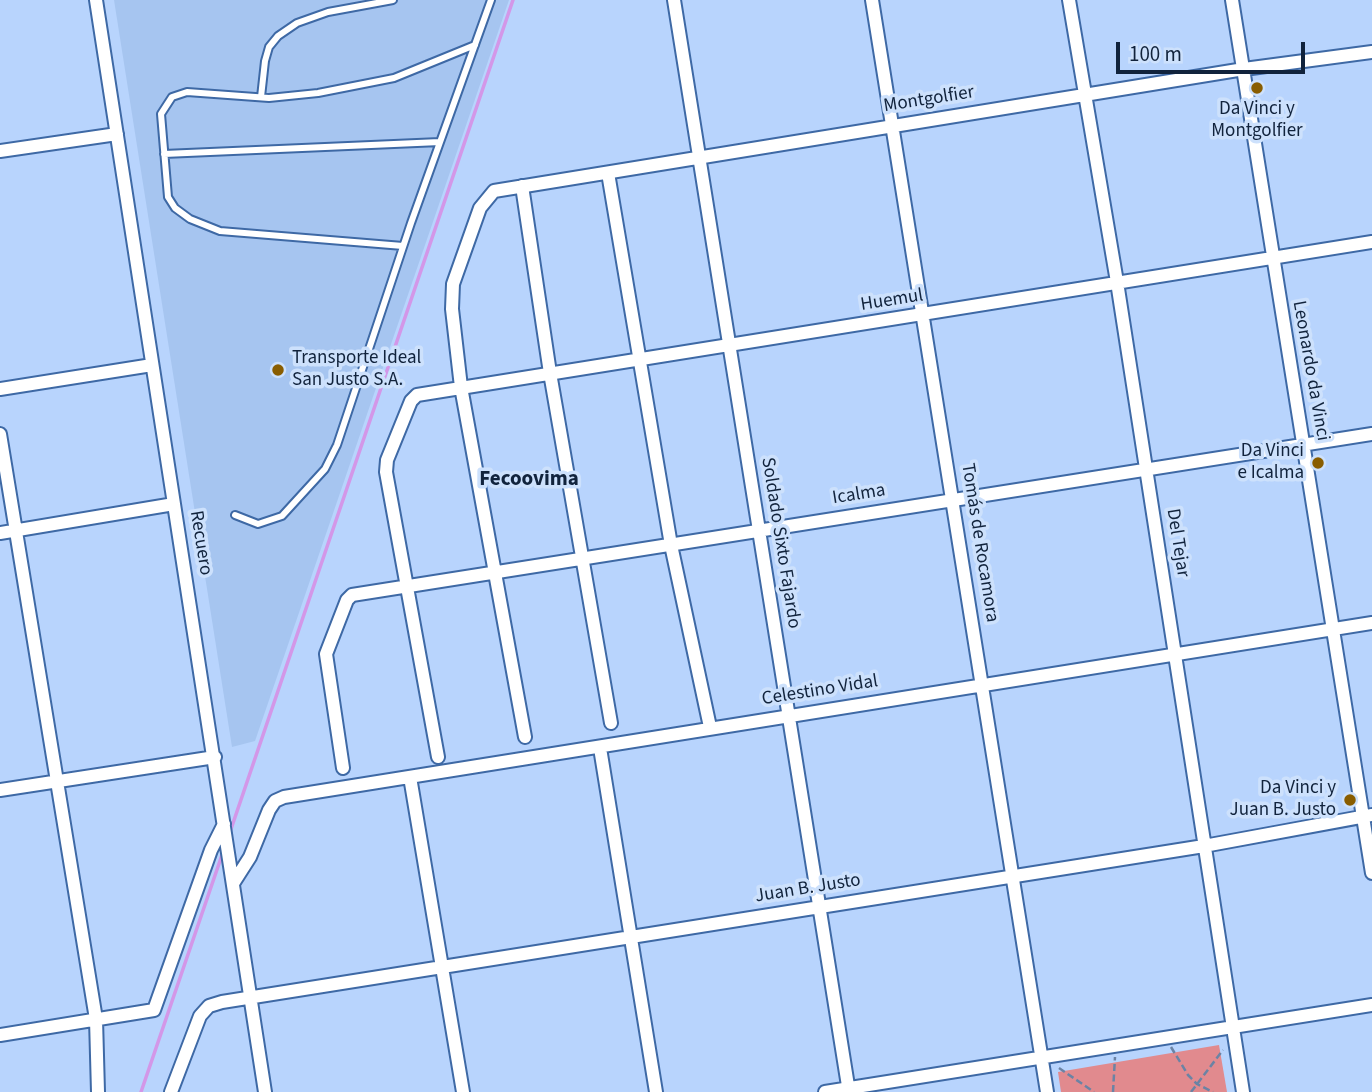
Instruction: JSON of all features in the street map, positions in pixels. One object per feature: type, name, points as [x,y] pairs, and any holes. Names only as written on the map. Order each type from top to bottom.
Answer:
[{"type":"street","name":"Recuero","points":[[96,0],[265,1092]]},
{"type":"street","name":"Soldado Sixto Fajardo","points":[[674,0],[849,1090]]},
{"type":"street","name":"Tomás de Rocamora","points":[[872,0],[1047,1092]]},
{"type":"street","name":"Del Tejar","points":[[1069,0],[1117,282],[1243,1092]]},
{"type":"street","name":"Leonardo da Vinci","points":[[1232,0],[1270,256],[1332,629],[1368,816],[1372,873]]},
{"type":"street","name":"Montgolfier","points":[[461,387],[452,309],[453,284],[480,208],[494,191],[1244,69],[1372,52]]},
{"type":"street","points":[[0,151],[117,134]]},
{"type":"street","points":[[608,173],[671,545],[710,727]]},
{"type":"street","points":[[522,186],[550,373],[611,723]]},
{"type":"street","name":"Huemul","points":[[406,587],[386,472],[387,460],[411,401],[417,395],[921,316],[1270,256],[1372,242]]},
{"type":"street","points":[[0,390],[152,365]]},
{"type":"street","points":[[461,387],[525,737]]},
{"type":"street","name":"Icalma","points":[[343,768],[326,654],[347,600],[352,595],[1372,434]]},
{"type":"street","points":[[0,435],[96,1019],[98,1092]]},
{"type":"street","points":[[0,533],[174,504]]},
{"type":"street","points":[[406,587],[438,757]]},
{"type":"street","name":"Celestino Vidal","points":[[234,882],[250,857],[275,801],[410,776],[600,748],[710,727],[1372,623]]},
{"type":"street","points":[[600,748],[628,936],[656,1092]]},
{"type":"street","points":[[0,790],[215,757]]},
{"type":"street","points":[[410,776],[463,1092]]},
{"type":"street","name":"Juan B. Justo","points":[[171,1092],[205,1010],[222,1002],[1205,846],[1368,816]]},
{"type":"street","points":[[0,1035],[149,1012],[157,1007],[212,850],[225,824]]},
{"type":"street","points":[[825,1092],[1112,1044],[1233,1030],[1372,1005]]},
{"type":"lane","points":[[261,97],[267,54],[278,36],[297,23],[328,12],[393,0]]},
{"type":"lane","points":[[235,516],[258,524],[271,522],[282,516],[325,468],[337,445],[403,246],[491,0]]},
{"type":"lane","points":[[403,246],[220,231],[190,219],[175,208],[168,197],[161,114],[172,97],[187,92],[261,97],[318,93],[394,78],[475,45]]},
{"type":"lane","points":[[164,154],[440,142]]},
{"type":"path","points":[[1191,1092],[1233,1030]]},
{"type":"path","points":[[1167,1036],[1178,1062],[1197,1084],[1213,1092]]},
{"type":"path","points":[[1112,1044],[1117,1072],[1112,1092]]},
{"type":"path","points":[[1041,1056],[1094,1092]]},
{"type":"shaded area","name":"Transporte Ideal San Justo S.A.","points":[[114,0],[509,0],[255,741],[232,747]]},
{"type":"shaded area","points":[[1219,1045],[1227,1092],[1061,1092],[1058,1072]]},
{"type":"waterway","points":[[230,832],[513,0]]},
{"type":"waterway","points":[[141,1092],[223,852]]},
{"type":"place","name":"Da Vinci y Montgolfier","points":[[1257,88]]},
{"type":"place","name":"Transporte Ideal San Justo S.A.","points":[[278,370]]},
{"type":"place","name":"Da Vinci e Icalma","points":[[1318,463]]},
{"type":"place","name":"Da Vinci y Juan B. Justo","points":[[1350,800]]},
{"type":"district","name":"Fecoovima","points":[[529,480]]}]
